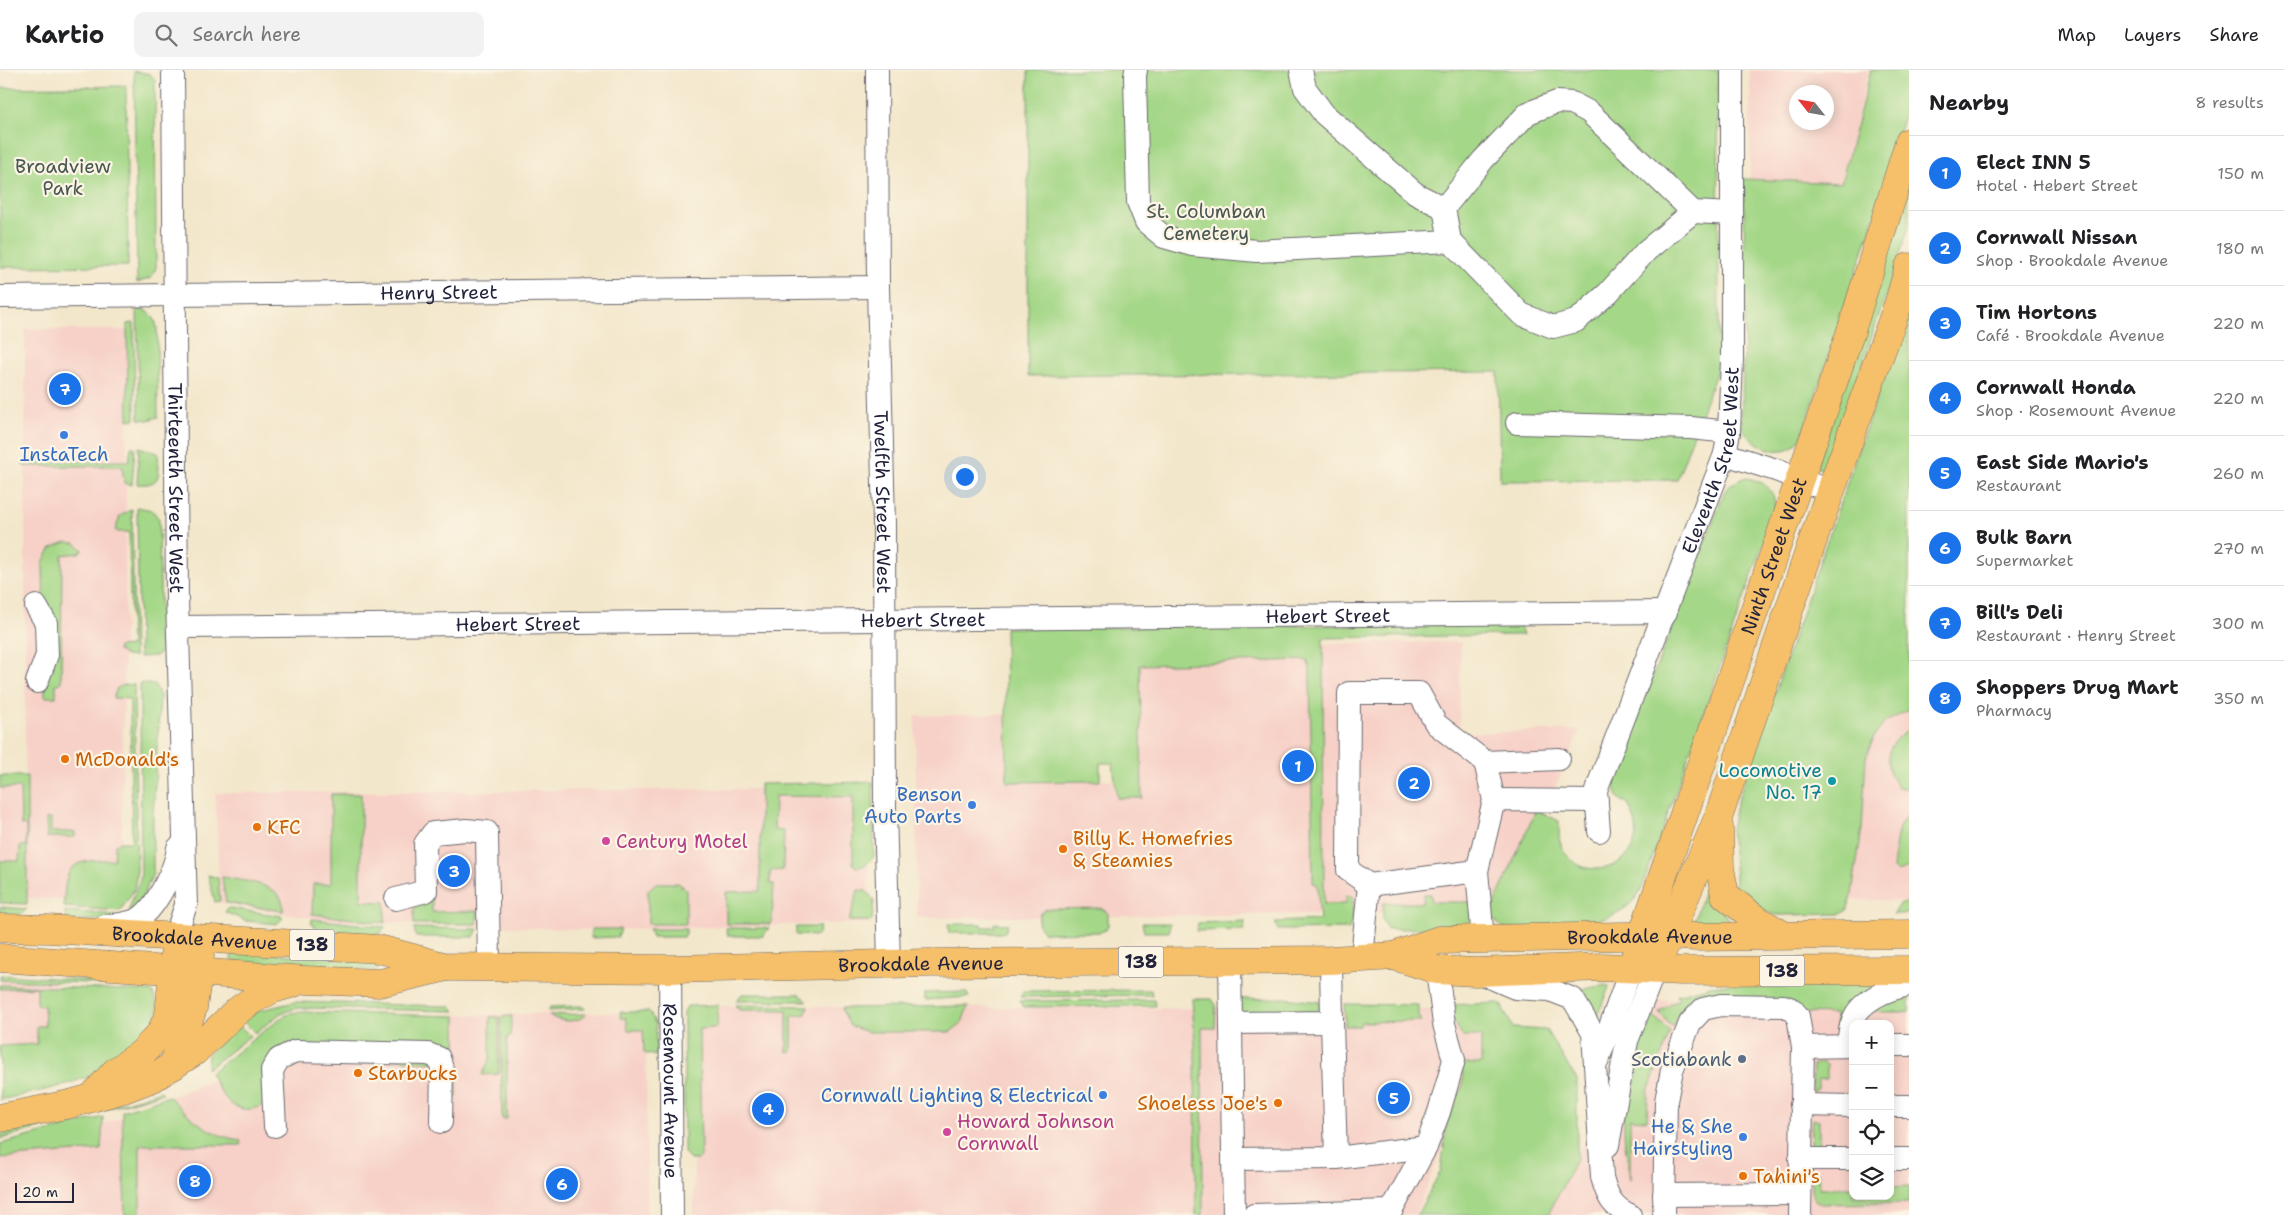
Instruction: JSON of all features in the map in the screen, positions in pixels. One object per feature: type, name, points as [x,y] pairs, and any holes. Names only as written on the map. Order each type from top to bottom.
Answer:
[{"type":"main road","name":"Ninth Street West","points":[[1643,968],[1641,936],[1852,328],[1909,142]]},
{"type":"main road","name":"Ninth Street West","points":[[1643,968],[1669,935],[1718,818],[1813,540],[1832,492],[1899,302],[1909,267]]},
{"type":"main road","points":[[1718,818],[1720,868],[1725,895],[1753,917],[1783,935]]},
{"type":"main road","name":"Brookdale Avenue","points":[[0,928],[80,931],[379,950],[447,967],[670,969],[1331,960],[1394,956],[1439,940],[1669,935],[1909,934]]},
{"type":"main road","points":[[172,1067],[189,1024],[186,971],[188,938]]},
{"type":"main road","name":"Brookdale Avenue","points":[[1394,956],[1437,970],[1476,972],[1643,968],[1681,971],[1909,970]]},
{"type":"main road","name":"Brookdale Avenue","points":[[0,958],[306,980],[380,983],[447,967]]},
{"type":"main road","points":[[92,1097],[115,1072],[142,1053],[160,1034],[186,971]]},
{"type":"main road","points":[[0,1118],[54,1108],[124,1089],[153,1078],[194,1052],[237,1012],[254,1000],[273,989],[306,980]]},
{"type":"street","name":"Thirteenth Street West","points":[[173,70],[176,488],[183,807],[188,938]]},
{"type":"street","name":"Twelfth Street West","points":[[877,70],[878,287],[889,965]]},
{"type":"street","points":[[1136,70],[1138,202],[1146,222],[1164,236],[1192,245],[1257,251],[1450,241]]},
{"type":"street","points":[[1301,70],[1305,88],[1324,114],[1416,194],[1444,208]]},
{"type":"street","name":"Eleventh Street West","points":[[1599,832],[1596,791],[1725,454],[1732,360],[1732,70]]},
{"type":"street","points":[[1693,212],[1646,251],[1608,293],[1576,321],[1554,328],[1521,314],[1450,241],[1444,208],[1483,160],[1528,113],[1546,104],[1557,102],[1572,103],[1588,112],[1693,212],[1732,214]]},
{"type":"street","name":"Henry Street","points":[[0,296],[878,287]]},
{"type":"street","points":[[1517,423],[1691,428],[1728,432]]},
{"type":"street","points":[[1725,454],[1800,479],[1832,492]]},
{"type":"street","points":[[36,606],[46,622],[47,655],[38,682]]},
{"type":"street","name":"Hebert Street","points":[[179,627],[1666,612]]},
{"type":"street","points":[[1477,871],[1369,885],[1348,870],[1350,693],[1419,693],[1436,724],[1485,762],[1494,800],[1477,871],[1483,940]]},
{"type":"street","points":[[1485,762],[1558,760]]},
{"type":"street","points":[[1494,800],[1597,801]]},
{"type":"street","points":[[80,931],[136,920],[162,892],[177,860],[183,807]]},
{"type":"street","points":[[396,899],[426,891],[425,844],[433,832],[466,830],[487,832],[489,968]]},
{"type":"street","points":[[1362,958],[1369,885]]},
{"type":"street","points":[[1331,960],[1336,1158]]},
{"type":"street","points":[[1230,961],[1234,1215]]},
{"type":"street","points":[[1595,1070],[1643,968]]},
{"type":"street","points":[[1602,1178],[1627,1041],[1643,968]]},
{"type":"street","name":"Rosemount Avenue","points":[[670,969],[672,1215]]},
{"type":"street","points":[[1254,1215],[1390,1213],[1426,1147],[1454,1060],[1444,1024],[1437,970]]},
{"type":"street","points":[[1476,972],[1515,988],[1550,990],[1573,999],[1593,1033],[1604,1207],[1630,1215]]},
{"type":"street","points":[[1853,1020],[1860,1008],[1873,998],[1909,985]]},
{"type":"street","points":[[1721,1005],[1784,1006],[1792,1009],[1798,1016],[1803,1047],[1801,1106],[1800,1204],[1664,1205],[1666,1101],[1671,1078],[1690,1023],[1703,1009],[1721,1005]]},
{"type":"street","points":[[1232,1023],[1332,1022]]},
{"type":"street","points":[[1894,1045],[1909,1045]]},
{"type":"street","points":[[1803,1047],[1849,1046]]},
{"type":"street","points":[[275,1126],[272,1070],[279,1059],[295,1051],[428,1054],[439,1058],[442,1069],[441,1122]]},
{"type":"street","points":[[1801,1106],[1849,1106]]},
{"type":"street","points":[[1894,1106],[1909,1106]]},
{"type":"street","points":[[1234,1159],[1336,1158],[1426,1147]]},
{"type":"street","points":[[1800,1159],[1849,1159]]},
{"type":"street","points":[[1894,1159],[1909,1159]]},
{"type":"shaded area","points":[[1750,70],[1869,70],[1841,183],[1750,179]]},
{"type":"shaded area","points":[[25,329],[128,330],[121,903],[0,897],[0,784],[25,783]]},
{"type":"shaded area","points":[[1461,642],[1459,733],[1580,730],[1501,912],[917,918],[915,716],[1006,714],[1007,782],[1142,780],[1139,645]]},
{"type":"shaded area","points":[[1909,710],[1909,901],[1851,900],[1866,757],[1874,737],[1885,722]]},
{"type":"shaded area","points":[[868,788],[869,923],[592,930],[326,920],[220,903],[215,793]]},
{"type":"shaded area","points":[[0,980],[55,982],[59,1071],[0,1086]]},
{"type":"shaded area","points":[[1909,997],[1909,1215],[1548,1215],[1655,1000]]},
{"type":"shaded area","points":[[693,1006],[1500,1010],[1415,1215],[694,1215]]},
{"type":"shaded area","points":[[646,1012],[647,1215],[0,1215],[0,1154],[118,1119],[221,1076],[294,1018]]},
{"type":"green space","name":"St. Columban Cemetery","points":[[1028,70],[1718,70],[1719,365],[1677,480],[1500,481],[1498,372],[1028,376]]},
{"type":"green space","points":[[1871,70],[1909,70],[1909,97],[1879,203],[1801,438],[1794,445],[1786,449],[1769,449],[1753,440],[1741,426],[1745,326],[1744,179],[1841,183]]},
{"type":"green space","points":[[134,71],[150,74],[155,80],[156,268],[151,278],[137,283]]},
{"type":"green space","name":"Broadview Park","points":[[126,86],[128,266],[0,267],[0,88]]},
{"type":"green space","points":[[1909,182],[1909,227],[1829,462],[1821,469],[1816,467]]},
{"type":"green space","points":[[1909,303],[1909,710],[1885,722],[1874,737],[1866,757],[1862,829],[1851,900],[1847,910],[1841,914],[1777,915],[1765,912],[1736,891],[1731,829],[1736,805]]},
{"type":"green space","points":[[137,308],[151,314],[157,328],[158,417],[148,420],[139,419]]},
{"type":"green space","points":[[134,323],[135,419],[128,420],[127,324]]},
{"type":"green space","points":[[131,447],[135,447],[132,485],[124,483],[122,466],[23,466],[23,462],[129,461]]},
{"type":"green space","points":[[139,447],[158,453],[159,473],[155,481],[151,483],[137,484]]},
{"type":"green space","points":[[1743,478],[1757,480],[1767,486],[1773,496],[1775,510],[1641,890],[1630,904],[1617,913],[1602,919],[1570,926],[1503,928],[1493,919],[1492,909],[1536,810],[1559,821],[1559,836],[1562,848],[1572,860],[1581,866],[1592,869],[1614,865],[1630,851],[1635,840],[1636,826],[1628,804],[1622,801],[1617,794],[1615,786],[1617,769],[1724,493],[1728,486]]},
{"type":"green space","points":[[137,507],[152,510],[159,519],[161,652],[156,656],[139,657]]},
{"type":"green space","points":[[132,509],[134,657],[126,656],[117,650],[118,647],[131,646],[129,532],[118,532],[115,530],[120,516]]},
{"type":"green space","points":[[66,542],[75,543],[83,550],[79,553],[62,555],[61,683],[56,684],[56,697],[45,697],[43,562],[51,548]]},
{"type":"green space","points":[[1519,624],[1523,635],[1323,638],[1324,904],[1346,904],[1346,896],[1353,896],[1353,916],[1349,929],[1278,930],[1275,922],[1320,920],[1317,884],[1313,883],[1310,668],[1307,660],[1140,665],[1142,798],[1117,798],[1113,763],[1100,763],[1100,781],[1007,782],[1005,628]]},
{"type":"green space","points":[[140,683],[155,685],[160,696],[153,816],[153,873],[141,901],[129,912],[141,874]]},
{"type":"green space","points":[[134,684],[137,871],[134,890],[120,911],[64,907],[66,881],[73,867],[88,861],[114,860],[115,845],[120,842],[132,842],[130,699],[113,698],[117,688]]},
{"type":"green space","points":[[1909,729],[1909,789],[1898,787],[1893,779],[1889,770],[1888,755],[1890,748]]},
{"type":"green space","points":[[0,776],[27,776],[27,904],[0,903],[0,861],[19,861],[20,846],[26,846],[26,826],[21,825],[20,788],[0,788]]},
{"type":"green space","points":[[873,782],[874,856],[866,864],[859,867],[856,867],[853,863],[853,797],[775,796],[774,830],[784,831],[783,870],[770,871],[770,884],[774,884],[772,919],[770,924],[726,924],[726,892],[760,891],[760,784]]},
{"type":"green space","points":[[331,794],[361,794],[361,901],[385,902],[385,923],[312,914],[313,884],[331,884]]},
{"type":"green space","points":[[1909,814],[1909,868],[1897,872],[1893,868],[1896,839],[1904,819]]},
{"type":"green space","points":[[46,819],[51,819],[51,832],[75,832],[75,837],[47,837]]},
{"type":"green space","points":[[208,875],[218,878],[220,901],[215,902]]},
{"type":"green space","points":[[222,877],[251,882],[271,889],[278,894],[282,902],[283,911],[226,903]]},
{"type":"green space","points":[[656,883],[678,883],[686,889],[686,924],[648,924],[648,890]]},
{"type":"green space","points":[[1706,884],[1709,884],[1716,901],[1730,922],[1696,924],[1694,922]]},
{"type":"green space","points":[[858,890],[866,891],[874,900],[872,921],[849,921]]},
{"type":"green space","points":[[1424,894],[1431,894],[1431,902],[1474,902],[1472,916],[1465,928],[1387,929],[1383,920],[1383,903],[1423,903]]},
{"type":"green space","points":[[432,899],[432,912],[478,911],[477,924],[414,924],[414,908]]},
{"type":"green space","points":[[1909,901],[1909,914],[1893,914],[1899,904]]},
{"type":"green space","points":[[0,907],[27,909],[18,917],[0,916]]},
{"type":"green space","points":[[228,908],[282,916],[282,919],[277,924],[246,921],[225,912]]},
{"type":"green space","points":[[1101,908],[1108,913],[1108,926],[1106,930],[1100,932],[1044,933],[1038,923],[1040,913],[1046,909]]},
{"type":"green space","points":[[65,911],[116,915],[107,920],[66,920]]},
{"type":"green space","points":[[312,919],[385,927],[381,933],[370,936],[317,929],[311,923]]},
{"type":"green space","points":[[1245,921],[1244,930],[1196,931],[1198,923]]},
{"type":"green space","points":[[994,923],[1008,924],[1005,932],[949,933],[948,924],[982,924],[982,927],[994,927]]},
{"type":"green space","points":[[1142,923],[1170,923],[1169,932],[1144,932]]},
{"type":"green space","points":[[796,927],[820,927],[817,936],[796,935]]},
{"type":"green space","points":[[414,928],[478,929],[474,937],[416,937]]},
{"type":"green space","points":[[726,928],[769,928],[763,936],[728,936]]},
{"type":"green space","points":[[591,929],[621,929],[618,937],[591,938]]},
{"type":"green space","points":[[649,929],[686,929],[686,934],[683,937],[652,937]]},
{"type":"green space","points":[[232,951],[379,961],[378,970],[247,965],[231,960]]},
{"type":"green space","points":[[0,975],[119,982],[146,985],[0,980]]},
{"type":"green space","points":[[1881,981],[1850,1003],[1838,1031],[1836,1030],[1835,1014],[1799,1013],[1696,1003],[1681,1009],[1672,1027],[1659,1012],[1679,999],[1677,995],[1711,986],[1748,982]]},
{"type":"green space","points":[[0,985],[151,991],[158,1005],[158,1012],[153,1023],[144,1034],[117,1059],[98,1072],[71,1083],[0,1100],[0,1046],[37,1044],[37,1026],[45,1026],[44,1006],[37,1005],[37,987],[0,989]]},
{"type":"green space","points":[[1606,985],[1609,987],[1597,1017],[1578,990]]},
{"type":"green space","points":[[1151,990],[1152,995],[1020,997],[1024,991]]},
{"type":"green space","points":[[966,992],[969,997],[925,1000],[925,993]]},
{"type":"green space","points":[[742,994],[799,994],[807,1001],[736,1001]]},
{"type":"green space","points":[[1909,995],[1909,1012],[1870,1012],[1885,1002]]},
{"type":"green space","points":[[1284,998],[1320,1002],[1319,1013],[1241,1015],[1239,999]]},
{"type":"green space","points":[[1192,999],[1212,999],[1216,1005],[1215,1028],[1202,1028],[1203,1215],[1196,1215],[1195,1045]]},
{"type":"green space","points":[[1154,1000],[1155,1006],[1024,1007],[1020,1001]]},
{"type":"green space","points":[[295,1002],[450,1006],[455,1011],[298,1008],[281,1013],[255,1033],[242,1020],[261,1010]]},
{"type":"green space","points":[[1500,1003],[1513,1028],[1546,1030],[1577,1080],[1577,1158],[1548,1215],[1417,1215],[1441,1170],[1447,1123],[1463,1085],[1462,1064],[1481,1064],[1481,1036],[1462,1036],[1447,1011],[1447,1005]]},
{"type":"green space","points":[[1344,1004],[1418,1005],[1418,1016],[1421,1021],[1361,1022],[1360,1026],[1345,1026]]},
{"type":"green space","points":[[718,1005],[717,1026],[699,1029],[701,1155],[698,1160],[690,1160],[684,1152],[684,1012],[687,1006]]},
{"type":"green space","points":[[735,1005],[808,1006],[806,1014],[792,1016],[792,1052],[787,1052],[787,1010],[739,1010]]},
{"type":"green space","points":[[583,1006],[585,1009],[548,1011],[550,1007]]},
{"type":"green space","points":[[968,1006],[962,1023],[950,1032],[868,1032],[850,1026],[842,1010],[842,1008]]},
{"type":"green space","points":[[620,1012],[650,1012],[656,1025],[656,1056],[644,1053],[643,1030],[628,1030],[626,1018],[621,1018]]},
{"type":"green space","points":[[291,1013],[456,1016],[457,1097],[446,1097],[446,1064],[285,1048],[262,1106],[243,1109],[229,1102],[210,1073],[279,1019]]},
{"type":"green space","points":[[586,1014],[573,1021],[557,1019],[549,1015]]},
{"type":"green space","points":[[1652,1014],[1670,1032],[1648,1092],[1647,1120],[1630,1119],[1630,1180],[1625,1147],[1624,1112],[1635,1054]]},
{"type":"green space","points":[[512,1016],[510,1036],[507,1038],[507,1119],[502,1119],[501,1017]]},
{"type":"green space","points":[[490,1017],[499,1017],[499,1074],[482,1075],[490,1058]]},
{"type":"green space","points":[[238,1024],[250,1036],[207,1069],[208,1054]]},
{"type":"green space","points":[[1824,1062],[1827,1065],[1827,1079],[1818,1079],[1818,1089],[1812,1093],[1813,1065]]},
{"type":"green space","points":[[160,1091],[163,1093],[0,1139],[0,1135]]},
{"type":"green space","points":[[169,1096],[201,1125],[219,1135],[240,1140],[241,1145],[140,1145],[140,1215],[125,1215],[122,1111]]},
{"type":"green space","points":[[103,1117],[101,1150],[0,1158],[0,1144]]},
{"type":"green space","points":[[1812,1119],[1819,1121],[1819,1144],[1814,1147],[1810,1144]]},
{"type":"green space","points":[[1812,1173],[1819,1174],[1820,1188],[1849,1187],[1849,1200],[1894,1200],[1894,1187],[1909,1186],[1909,1203],[1821,1204],[1812,1195]]},
{"type":"place","name":"Bill's Deli","points":[[65,389]]},
{"type":"place","name":"InstaTech","points":[[64,435]]},
{"type":"place","name":"McDonald's","points":[[65,759]]},
{"type":"place","name":"Elect INN 5","points":[[1298,766]]},
{"type":"place","name":"Locomotive No. 17","points":[[1832,781]]},
{"type":"place","name":"Cornwall Nissan","points":[[1414,783]]},
{"type":"place","name":"Benson Auto Parts","points":[[972,805]]},
{"type":"place","name":"KFC","points":[[257,827]]},
{"type":"place","name":"Century Motel","points":[[606,841]]},
{"type":"place","name":"Billy K. Homefries & Steamies","points":[[1063,849]]},
{"type":"place","name":"Tim Hortons","points":[[454,871]]},
{"type":"place","name":"Scotiabank","points":[[1742,1059]]},
{"type":"place","name":"Starbucks","points":[[358,1073]]},
{"type":"place","name":"Cornwall Lighting & Electrical","points":[[1103,1095]]},
{"type":"place","name":"East Side Mario's","points":[[1394,1098]]},
{"type":"place","name":"Shoeless Joe's","points":[[1278,1103]]},
{"type":"place","name":"Cornwall Honda","points":[[768,1109]]},
{"type":"place","name":"Howard Johnson Cornwall","points":[[947,1132]]},
{"type":"place","name":"He & She Hairstyling","points":[[1743,1137]]},
{"type":"place","name":"Tahini's","points":[[1743,1176]]},
{"type":"place","name":"Shoppers Drug Mart","points":[[195,1181]]},
{"type":"place","name":"Bulk Barn","points":[[562,1184]]}]
